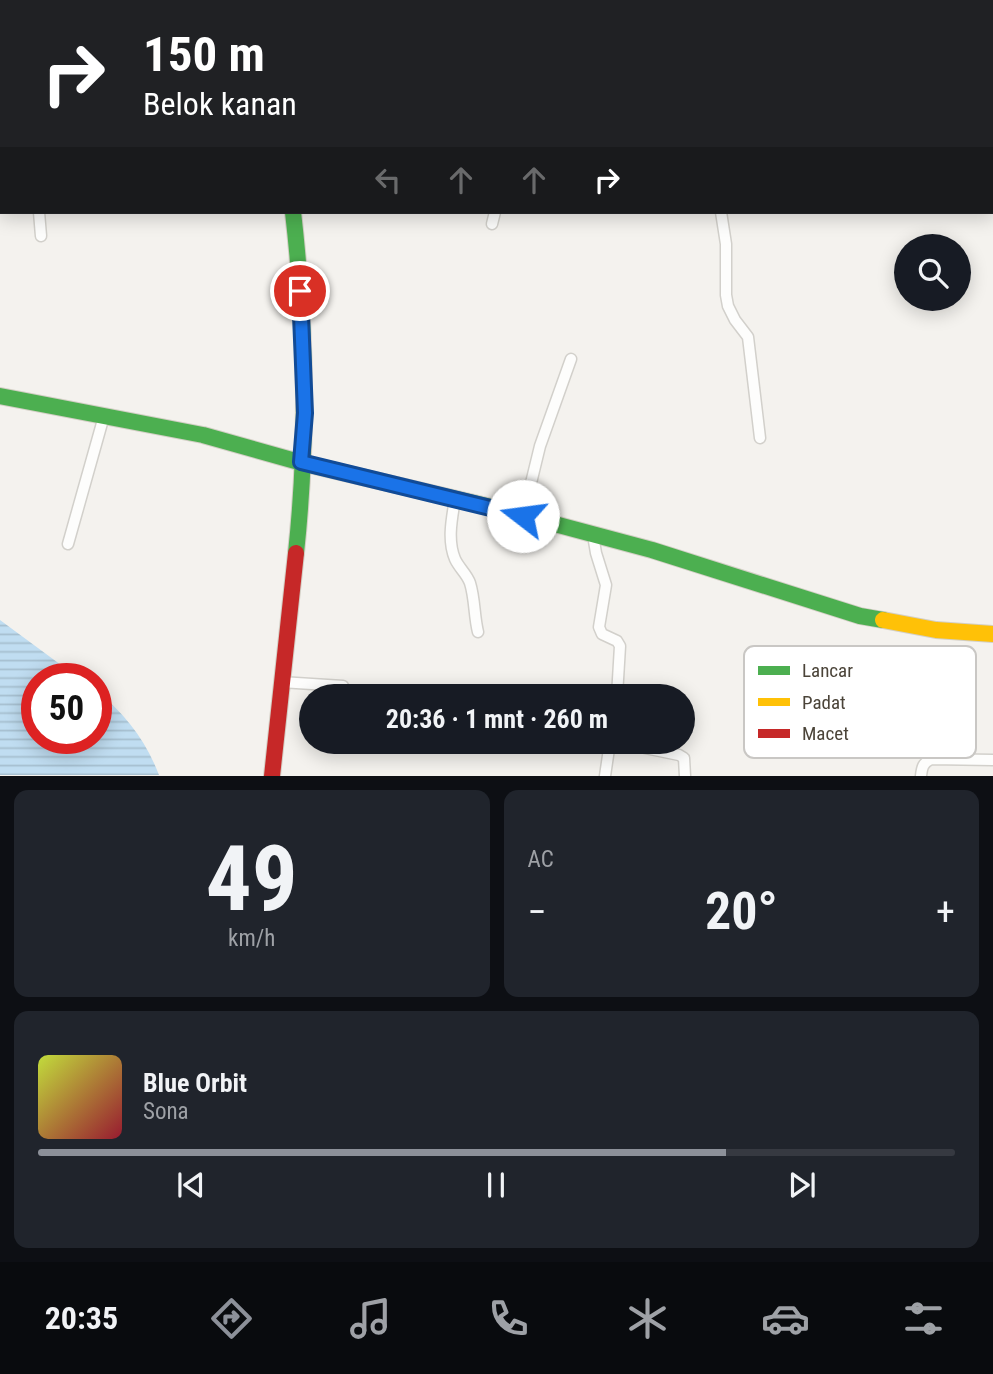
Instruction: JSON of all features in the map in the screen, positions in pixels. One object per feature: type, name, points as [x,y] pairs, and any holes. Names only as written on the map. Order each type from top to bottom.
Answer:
[{"type":"main road","points":[[272,775],[297,540],[305,413],[303,343],[293,214]]},
{"type":"main road","points":[[0,396],[203,435],[301,462],[523,516],[652,550],[860,616],[936,630],[993,634]]},
{"type":"street","points":[[39,214],[41,236]]},
{"type":"street","points":[[492,224],[494,214]]},
{"type":"street","points":[[721,214],[726,244],[726,295],[735,320],[748,337],[760,438]]},
{"type":"street","points":[[523,516],[540,446],[571,359]]},
{"type":"street","points":[[68,544],[104,415]]},
{"type":"street","points":[[456,499],[451,523],[451,544],[456,560],[469,581],[478,632]]},
{"type":"street","points":[[593,535],[606,585],[599,627],[602,634],[620,646],[618,684]]},
{"type":"street","points":[[281,682],[312,684]]},
{"type":"street","points":[[605,775],[608,754]]},
{"type":"street","points":[[674,754],[684,758],[685,775]]},
{"type":"street","points":[[921,775],[925,762],[940,758],[993,760]]},
{"type":"water","points":[[0,620],[58,663],[21,663],[21,754],[112,754],[112,705],[134,728],[159,775],[0,775]]},
{"type":"traffic: fast","points":[[293,214],[301,297],[304,382],[296,553]]},
{"type":"traffic: fast","points":[[0,396],[203,435],[306,464],[491,507],[652,550],[860,616],[883,620]]},
{"type":"traffic: slow","points":[[883,620],[936,630],[993,634]]},
{"type":"traffic: jam","points":[[272,776],[296,553]]},
{"type":"route","points":[[300,291],[305,413],[301,462],[523,516]]}]
